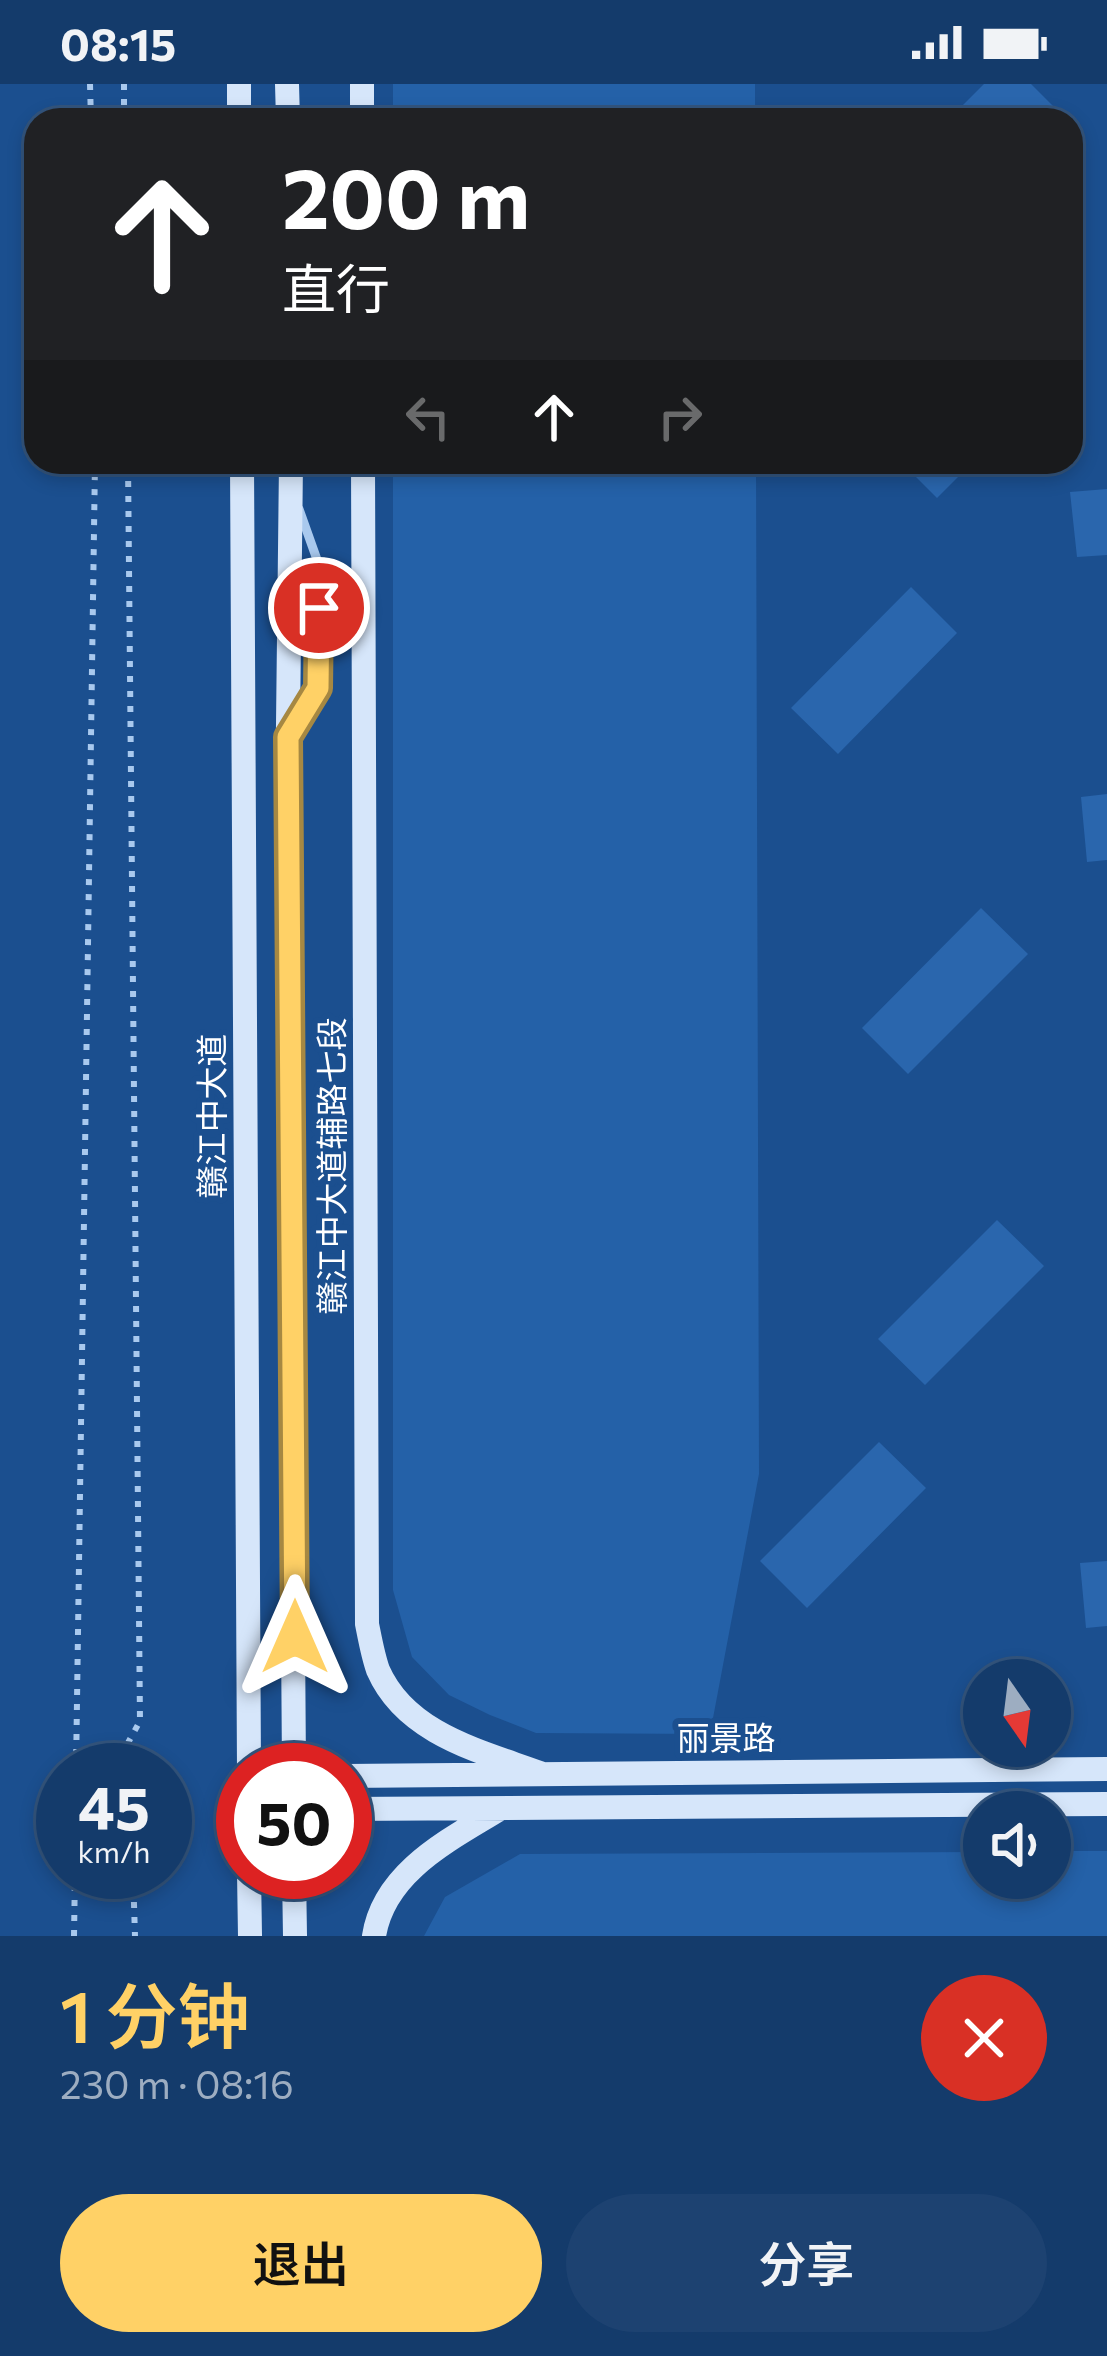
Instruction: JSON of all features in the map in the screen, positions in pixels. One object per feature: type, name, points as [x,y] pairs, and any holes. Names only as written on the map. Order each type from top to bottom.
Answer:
[{"type":"street","name":"赣江中大道","points":[[242,474],[249,1743]]},
{"type":"street","name":"赣江中大道辅路七段","points":[[363,474],[367,1624],[378,1669],[396,1700],[416,1720],[457,1742],[540,1773]]},
{"type":"street","points":[[291,475],[294,1743]]},
{"type":"street","name":"丽景路","points":[[372,1776],[1107,1769]]},
{"type":"street","name":"丽景路","points":[[372,1809],[1107,1804]]},
{"type":"street","points":[[374,1936],[398,1885],[420,1858],[501,1808]]},
{"type":"street","points":[[249,1899],[250,1936]]},
{"type":"street","points":[[294,1899],[295,1936]]},
{"type":"path","points":[[76,1743],[95,474]]},
{"type":"path","points":[[128,474],[140,1721],[128,1743]]},
{"type":"path","points":[[74,1936],[75,1899]]},
{"type":"path","points":[[134,1899],[135,1936]]},
{"type":"shaded area","points":[[393,84],[755,84],[755,108],[393,108]]},
{"type":"shaded area","points":[[393,474],[756,474],[759,1474],[710,1734],[536,1733],[490,1715],[449,1695],[412,1657],[393,1590]]},
{"type":"shaded area","points":[[1071,1851],[1107,1851],[1107,1936],[424,1936],[445,1897],[520,1854],[963,1852],[963,1899],[1071,1899]]},
{"type":"building","points":[[984,84],[1031,84],[1054,107],[1053,108],[960,108]]},
{"type":"building","points":[[913,474],[961,474],[937,498]]},
{"type":"building","points":[[1107,489],[1107,555],[1077,557],[1070,492]]},
{"type":"building","points":[[911,587],[957,633],[838,754],[791,708]]},
{"type":"building","points":[[1107,794],[1107,860],[1087,862],[1081,797]]},
{"type":"building","points":[[981,908],[1028,954],[908,1074],[862,1028]]},
{"type":"building","points":[[997,1220],[1044,1266],[925,1385],[878,1339]]},
{"type":"building","points":[[879,1442],[926,1488],[807,1608],[760,1561]]},
{"type":"building","points":[[1107,1561],[1107,1626],[1086,1628],[1080,1563]]},
{"type":"route","points":[[295,1637],[288,737],[318,688],[319,608]]}]
